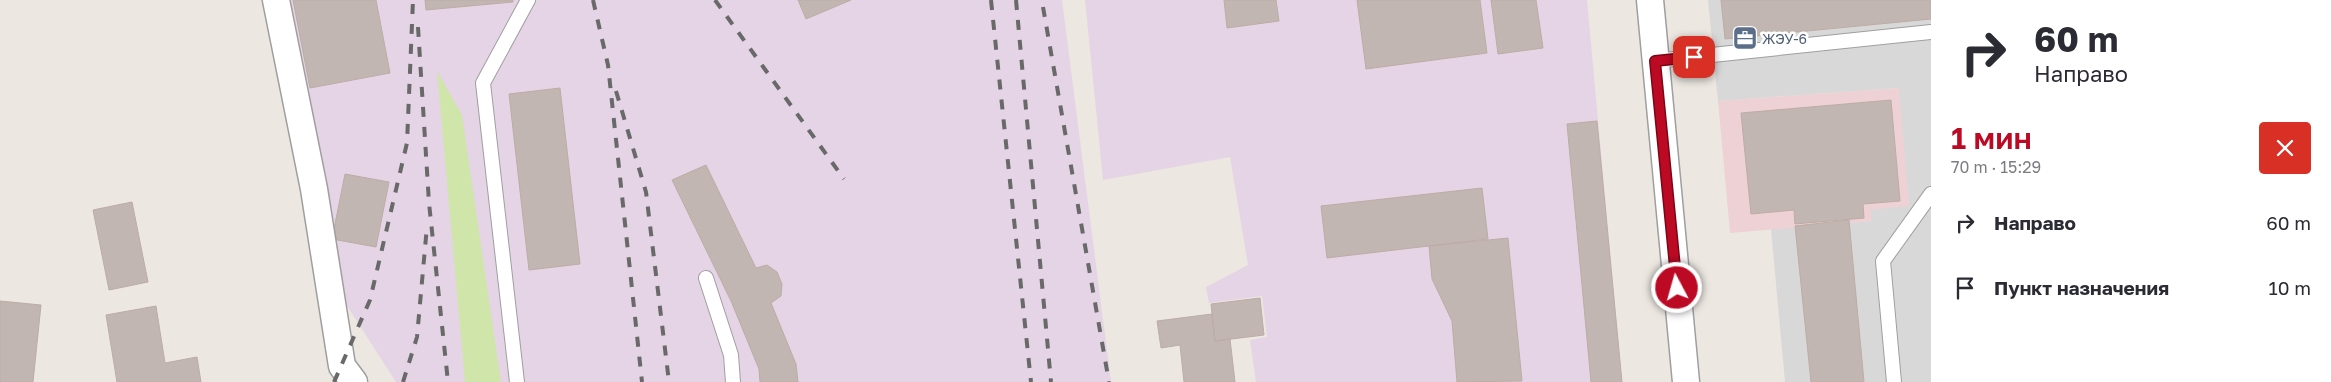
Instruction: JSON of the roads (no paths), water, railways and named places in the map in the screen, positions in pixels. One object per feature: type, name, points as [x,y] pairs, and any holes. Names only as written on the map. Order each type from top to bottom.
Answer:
[{"type":"street","points":[[276,0],[314,189],[342,366],[354,382]]},
{"type":"street","points":[[1650,0],[1686,382]]},
{"type":"lane","points":[[517,382],[484,83],[528,0]]},
{"type":"lane","points":[[1655,61],[1931,32]]},
{"type":"lane","points":[[1894,382],[1883,261],[1931,194]]},
{"type":"lane","points":[[706,278],[731,356],[733,382]]},
{"type":"railway","points":[[334,382],[370,300],[407,143],[413,0]]},
{"type":"railway","points":[[593,0],[608,65],[642,382]]},
{"type":"railway","points":[[715,0],[844,179]]},
{"type":"railway","points":[[991,0],[1031,382]]},
{"type":"railway","points":[[1016,0],[1051,382]]},
{"type":"railway","points":[[1043,7],[1109,382]]},
{"type":"railway","points":[[418,27],[429,203],[448,382]]},
{"type":"railway","points":[[616,91],[646,192],[669,382]]},
{"type":"railway","points":[[403,382],[417,337],[427,226]]},
{"type":"place","name":"ЖЭУ-6","points":[[1745,38]]}]
